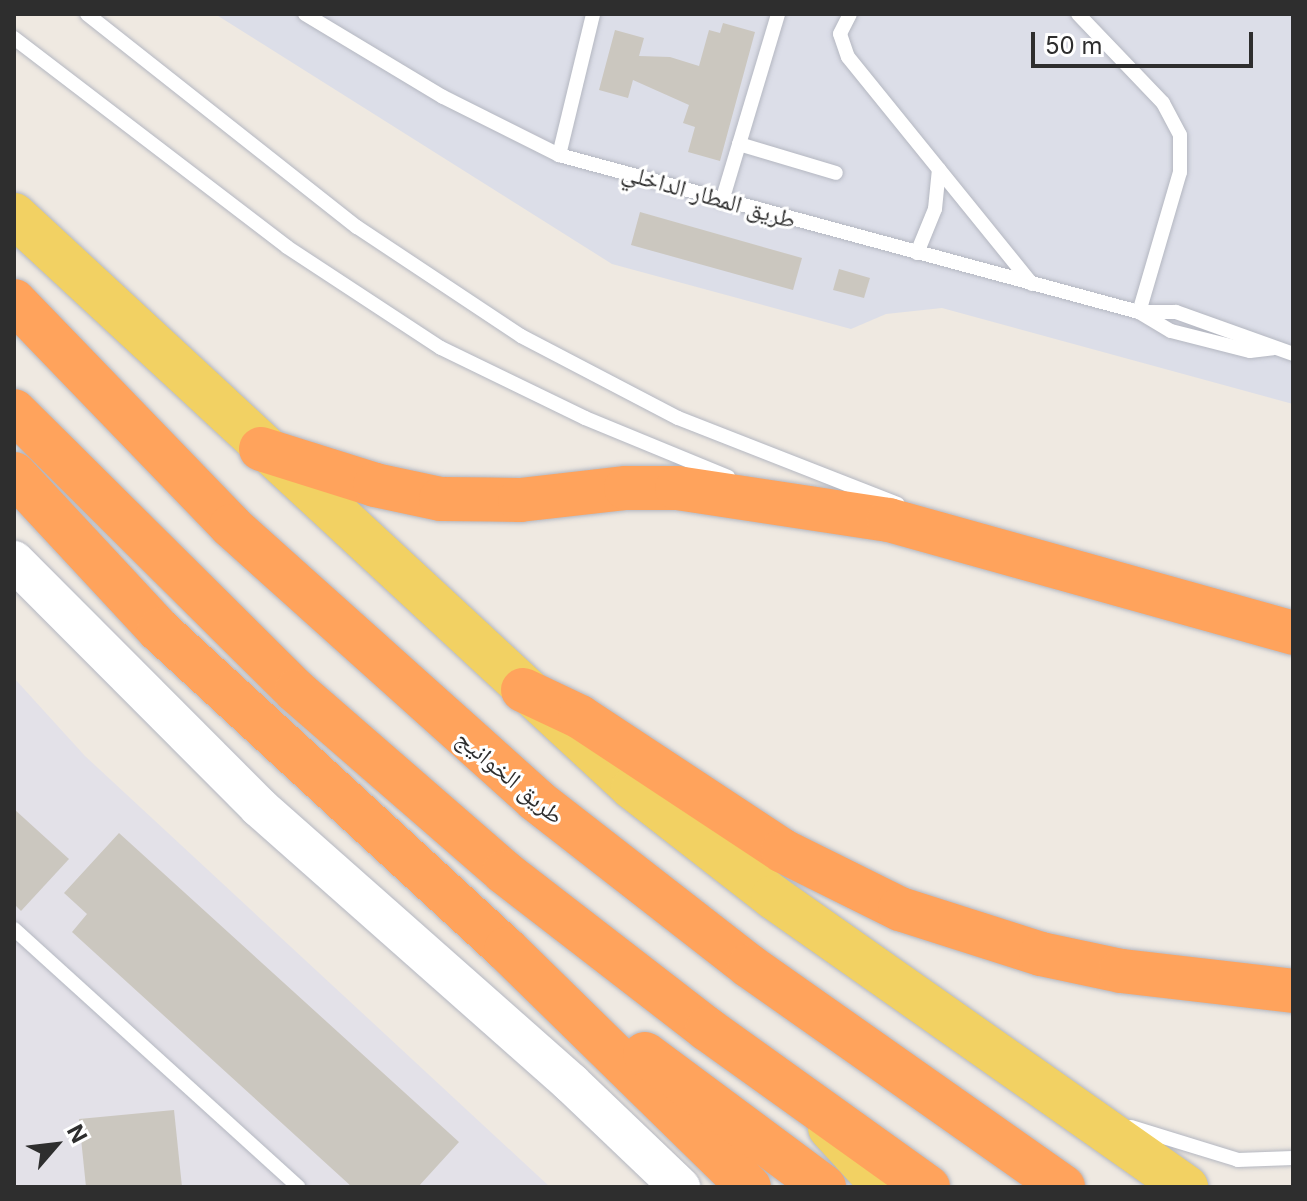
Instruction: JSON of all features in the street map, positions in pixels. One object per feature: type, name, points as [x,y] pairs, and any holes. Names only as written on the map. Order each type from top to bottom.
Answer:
[{"type":"highway","name":"طريق الخوانيج","points":[[14,301],[231,526],[513,780],[749,966],[1063,1187]]},
{"type":"highway","points":[[14,411],[196,596],[399,783],[604,952],[928,1187]]},
{"type":"highway","points":[[261,449],[375,485],[441,499],[520,500],[626,488],[677,488],[823,509],[942,532],[1293,633]]},
{"type":"highway","points":[[14,474],[159,630],[506,949],[749,1187]]},
{"type":"highway","points":[[523,690],[580,717],[783,851],[900,909],[1041,954],[1121,971],[1293,991]]},
{"type":"highway","points":[[506,949],[824,1187]]},
{"type":"main road","points":[[14,215],[261,449],[523,690],[702,844],[1186,1187]]},
{"type":"main road","points":[[812,1103],[884,1187]]},
{"type":"street","points":[[14,561],[259,807],[680,1187]]},
{"type":"lane","points":[[87,14],[357,227],[521,336],[678,418],[792,467],[885,497],[942,532]]},
{"type":"lane","name":"طريق المطار الداخلي","points":[[305,14],[443,97],[559,155],[1139,312],[1171,331],[1239,349],[1273,348],[1293,354]]},
{"type":"lane","points":[[559,155],[593,14]]},
{"type":"lane","points":[[722,201],[778,14]]},
{"type":"lane","points":[[850,14],[840,34],[842,46],[1033,284]]},
{"type":"lane","points":[[1078,14],[1163,103],[1180,135],[1180,172],[1139,312]]},
{"type":"lane","points":[[14,38],[287,247],[441,348],[585,418],[703,468],[823,509]]},
{"type":"lane","points":[[739,144],[836,173]]},
{"type":"lane","points":[[917,253],[935,209],[939,169]]},
{"type":"lane","points":[[14,929],[299,1187]]},
{"type":"lane","points":[[1071,1108],[1216,1155],[1261,1162],[1293,1158]]},
{"type":"shaded area","points":[[215,14],[1293,14],[1293,404],[942,308],[886,314],[851,329],[612,264]]},
{"type":"shaded area","points":[[14,678],[85,756],[550,1187],[14,1187]]},
{"type":"building","points":[[723,23],[755,32],[720,161],[688,152],[695,127],[683,123],[689,105],[633,80],[628,98],[599,90],[615,30],[644,38],[639,56],[670,57],[699,66],[709,30],[720,33]]},
{"type":"building","points":[[640,212],[802,258],[793,290],[631,245]]},
{"type":"building","points":[[839,269],[870,278],[864,298],[833,290]]},
{"type":"building","points":[[14,809],[69,859],[21,911],[14,904]]},
{"type":"building","points":[[119,833],[459,1142],[418,1187],[352,1187],[72,932],[87,914],[64,893]]},
{"type":"building","points":[[174,1110],[182,1187],[86,1187],[79,1119]]}]
